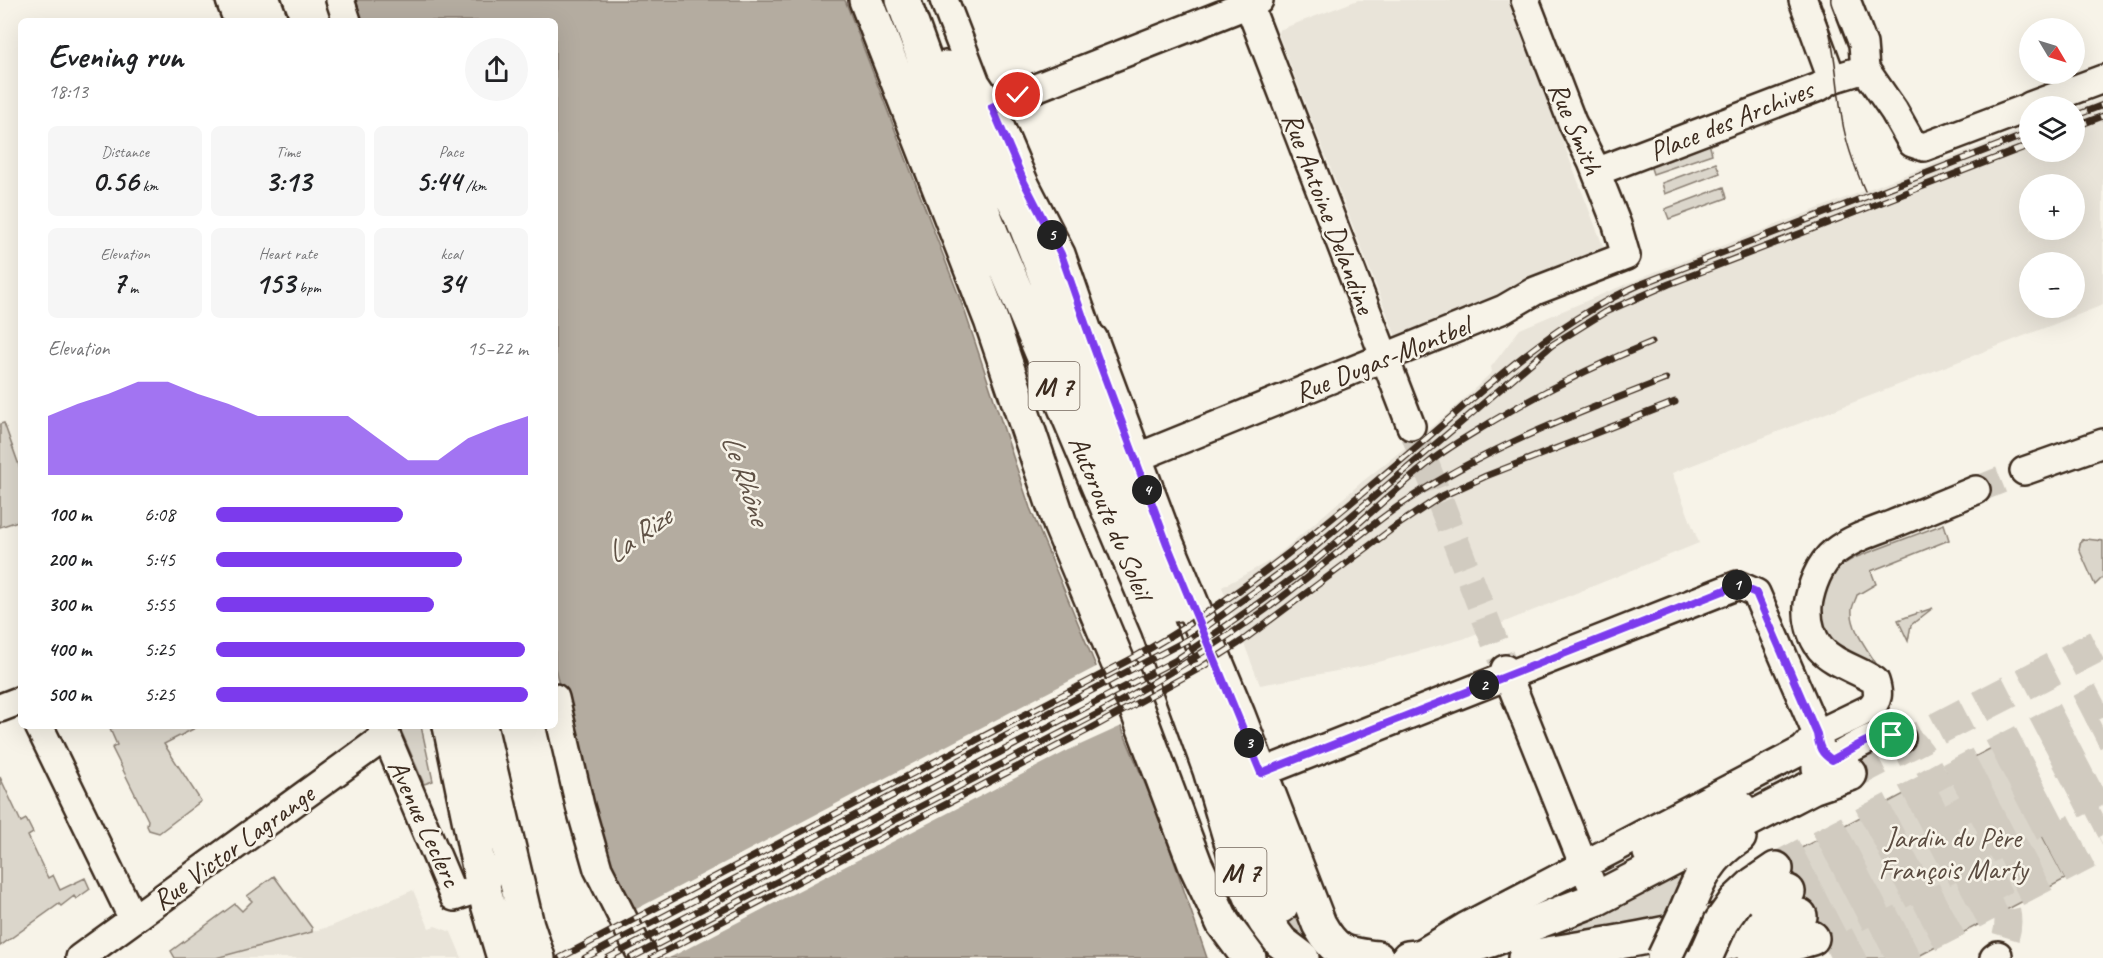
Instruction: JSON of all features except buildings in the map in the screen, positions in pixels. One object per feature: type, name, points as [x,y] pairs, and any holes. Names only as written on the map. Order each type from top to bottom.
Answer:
[{"type":"main road","points":[[233,0],[240,18]]},
{"type":"main road","points":[[262,0],[270,18]]},
{"type":"main road","name":"Autoroute du Soleil","points":[[866,0],[991,320],[1060,524],[1130,691],[1199,874],[1223,923],[1249,958]]},
{"type":"main road","name":"Autoroute du Soleil","points":[[903,0],[980,204],[1158,627],[1210,770],[1239,868],[1254,903],[1273,932],[1281,942],[1302,958]]},
{"type":"main road","points":[[911,0],[1023,219],[1091,340],[1167,544],[1261,773],[1316,916],[1329,941],[1340,950],[1354,955],[1377,958]]},
{"type":"main road","points":[[1023,219],[1174,605],[1281,906]]},
{"type":"main road","points":[[1167,544],[1174,605]]},
{"type":"main road","points":[[1130,691],[1206,818]]},
{"type":"main road","name":"Avenue Leclerc","points":[[450,729],[469,892],[504,958]]},
{"type":"main road","name":"Avenue Leclerc","points":[[481,729],[527,925],[538,958]]},
{"type":"main road","points":[[1665,958],[1701,877],[1724,846],[1800,805],[1841,767]]},
{"type":"main road","points":[[1408,958],[1444,954],[1491,940],[1596,899],[1812,787],[1841,767]]},
{"type":"main road","points":[[1199,874],[1223,958]]},
{"type":"main road","points":[[1705,958],[1716,932],[1736,901],[1754,884],[1794,904]]},
{"type":"main road","points":[[1665,958],[1755,936],[1794,904]]},
{"type":"main road","points":[[1525,958],[1645,937],[1708,923],[1749,910],[1794,904]]},
{"type":"main road","points":[[1738,958],[1794,904]]},
{"type":"main road","points":[[1777,958],[1794,904]]},
{"type":"street","points":[[340,0],[346,18]]},
{"type":"street","points":[[944,0],[976,83],[992,107],[1024,182],[1061,254],[1091,340]]},
{"type":"street","name":"Rue Smith","points":[[1525,0],[1572,122],[1596,172],[1617,225],[1626,256]]},
{"type":"street","points":[[1803,0],[1832,79]]},
{"type":"street","points":[[1846,0],[1863,44],[1865,69],[1894,111],[1912,143],[1924,147],[2019,111]]},
{"type":"street","points":[[992,107],[1251,1]]},
{"type":"street","name":"Rue Antoine Delandine","points":[[1251,1],[1411,426]]},
{"type":"street","name":"Place des Archives","points":[[1596,172],[1819,87],[1832,79],[1865,69]]},
{"type":"street","points":[[2059,96],[2103,79]]},
{"type":"street","name":"Rue Dugas-Montbel","points":[[1136,458],[1504,309],[1535,291],[1626,256]]},
{"type":"street","points":[[2024,471],[2103,443]]},
{"type":"street","points":[[1413,958],[1487,928],[1587,873],[1803,750],[1817,734],[1876,703],[1879,691],[1875,681],[1831,657],[1821,648],[1810,630],[1808,610],[1810,590],[1832,553],[1852,540],[1976,490]]},
{"type":"street","points":[[1261,773],[1506,672],[1738,585],[1756,593],[1817,734],[1819,747],[1823,755],[1841,767]]},
{"type":"street","points":[[1506,672],[1587,873]]},
{"type":"street","points":[[0,708],[18,700]]},
{"type":"street","points":[[558,712],[580,806],[598,869],[643,958]]},
{"type":"street","points":[[1858,714],[1870,719],[1873,729],[1871,739]]},
{"type":"street","points":[[40,729],[133,919]]},
{"type":"street","name":"Rue Victor Lagrange","points":[[80,958],[384,731]]},
{"type":"street","name":"Avenue Leclerc","points":[[384,731],[469,892],[510,901],[527,925]]},
{"type":"street","points":[[1587,873],[1841,767],[1871,739],[1882,735],[1901,738]]},
{"type":"street","name":"Avenue Leclerc","points":[[469,892],[500,855],[501,821]]},
{"type":"shaded area","points":[[1358,0],[1508,0],[1605,251],[1603,257],[1396,337],[1278,33],[1279,30]]},
{"type":"shaded area","points":[[2103,97],[2103,305],[2085,312],[2085,252],[2019,252],[2019,318],[2070,318],[1672,473],[1699,543],[1463,639],[1364,666],[1260,685],[1222,587],[1273,559],[1363,481],[1449,413],[1492,372],[1491,367],[1520,329],[1657,271],[2019,131],[2019,162],[2085,162],[2085,105]]},
{"type":"shaded area","points":[[413,890],[429,928],[435,926],[451,932],[462,958],[216,958],[332,926]]},
{"type":"green space","points":[[1709,143],[1712,154],[1653,174],[1650,165]]},
{"type":"green space","points":[[1716,163],[1720,173],[1665,194],[1662,183]]},
{"type":"green space","points":[[1724,187],[1727,198],[1669,219],[1665,209]]},
{"type":"green space","points":[[4,423],[18,463],[18,521],[0,527],[0,424]]},
{"type":"green space","points":[[1944,524],[1949,540],[1871,571],[1876,584],[1857,595],[1852,609],[1854,624],[1878,667],[1839,646],[1828,633],[1820,615],[1821,595],[1827,580],[1837,568],[1854,558]]},
{"type":"green space","points":[[2081,540],[2103,541],[2103,577],[2095,585],[2079,549]]},
{"type":"green space","points":[[1933,608],[1911,625],[1908,641],[1898,620]]},
{"type":"green space","points":[[110,729],[193,729],[164,744],[201,801],[159,833],[149,830],[148,820],[112,748],[117,745]]},
{"type":"green space","points":[[400,729],[422,729],[433,781],[424,784]]},
{"type":"green space","name":"Jardin du Père François Marty","points":[[2001,743],[2016,769],[2009,773],[2065,879],[1915,958],[1840,958],[1786,856]]},
{"type":"green space","points":[[0,777],[21,822],[26,819],[33,833],[28,836],[48,878],[53,875],[60,890],[85,878],[90,889],[76,899],[74,896],[61,906],[59,904],[0,946]]},
{"type":"green space","points":[[1703,850],[1673,917],[1534,941]]},
{"type":"green space","points":[[274,876],[312,928],[312,932],[216,958],[175,958],[171,951],[235,904],[242,911],[252,901],[247,896]]},
{"type":"water","points":[[349,0],[845,0],[965,312],[1030,508],[1160,820],[1207,958],[651,958],[592,829],[558,681],[558,18],[356,18]]},
{"type":"pier","points":[[1098,666],[1124,725],[1069,750],[669,958],[648,958],[625,915]]},
{"type":"tunnel","points":[[1411,426],[1505,669]]},
{"type":"tunnel","points":[[1976,490],[2024,471]]},
{"type":"tunnel","points":[[1850,774],[2103,643]]},
{"type":"tunnel","points":[[1776,869],[2103,699]]},
{"type":"tunnel","points":[[1788,892],[2103,728]]},
{"type":"tunnel","points":[[1901,738],[1914,744],[1921,753],[2006,908],[2007,932],[1998,955]]},
{"type":"tunnel","points":[[1800,916],[2103,758]]},
{"type":"tunnel","points":[[1812,938],[2103,787]]},
{"type":"tunnel","points":[[1830,958],[2103,816]]},
{"type":"tunnel","points":[[1885,958],[2103,845]]},
{"type":"tunnel","points":[[1281,906],[1304,958]]},
{"type":"tram line","points":[[1820,0],[1832,44],[1846,138],[1865,191]]},
{"type":"railway","points":[[2085,112],[2103,105]]},
{"type":"railway","points":[[2085,123],[2103,116]]},
{"type":"railway","points":[[560,958],[1133,658],[1172,635],[1210,611],[1282,558],[1386,473],[1497,377],[1550,336],[1608,300],[1639,285],[2019,137]]},
{"type":"railway","points":[[585,958],[1189,639],[1309,552],[1552,345],[1605,312],[1669,284],[2019,149]]},
{"type":"railway","points":[[608,958],[1176,660],[1300,572],[1446,450],[1551,389],[1611,359],[1652,342]]},
{"type":"railway","points":[[631,958],[1148,686],[1246,624],[1382,518],[1452,473],[1542,429],[1666,379]]},
{"type":"railway","points":[[652,958],[1090,729],[1202,667],[1242,641],[1396,526],[1440,497],[1486,476],[1675,402]]},
{"type":"route","points":[[1018,95],[992,107],[1024,182],[1061,254],[1167,544],[1261,773],[1738,585],[1756,593],[1817,734],[1823,755],[1832,760],[1871,739],[1882,735],[1892,735]]},
{"type":"water label","name":"Le Rhône","points":[[746,479]]},
{"type":"water label","name":"La Rize","points":[[638,535]]}]
